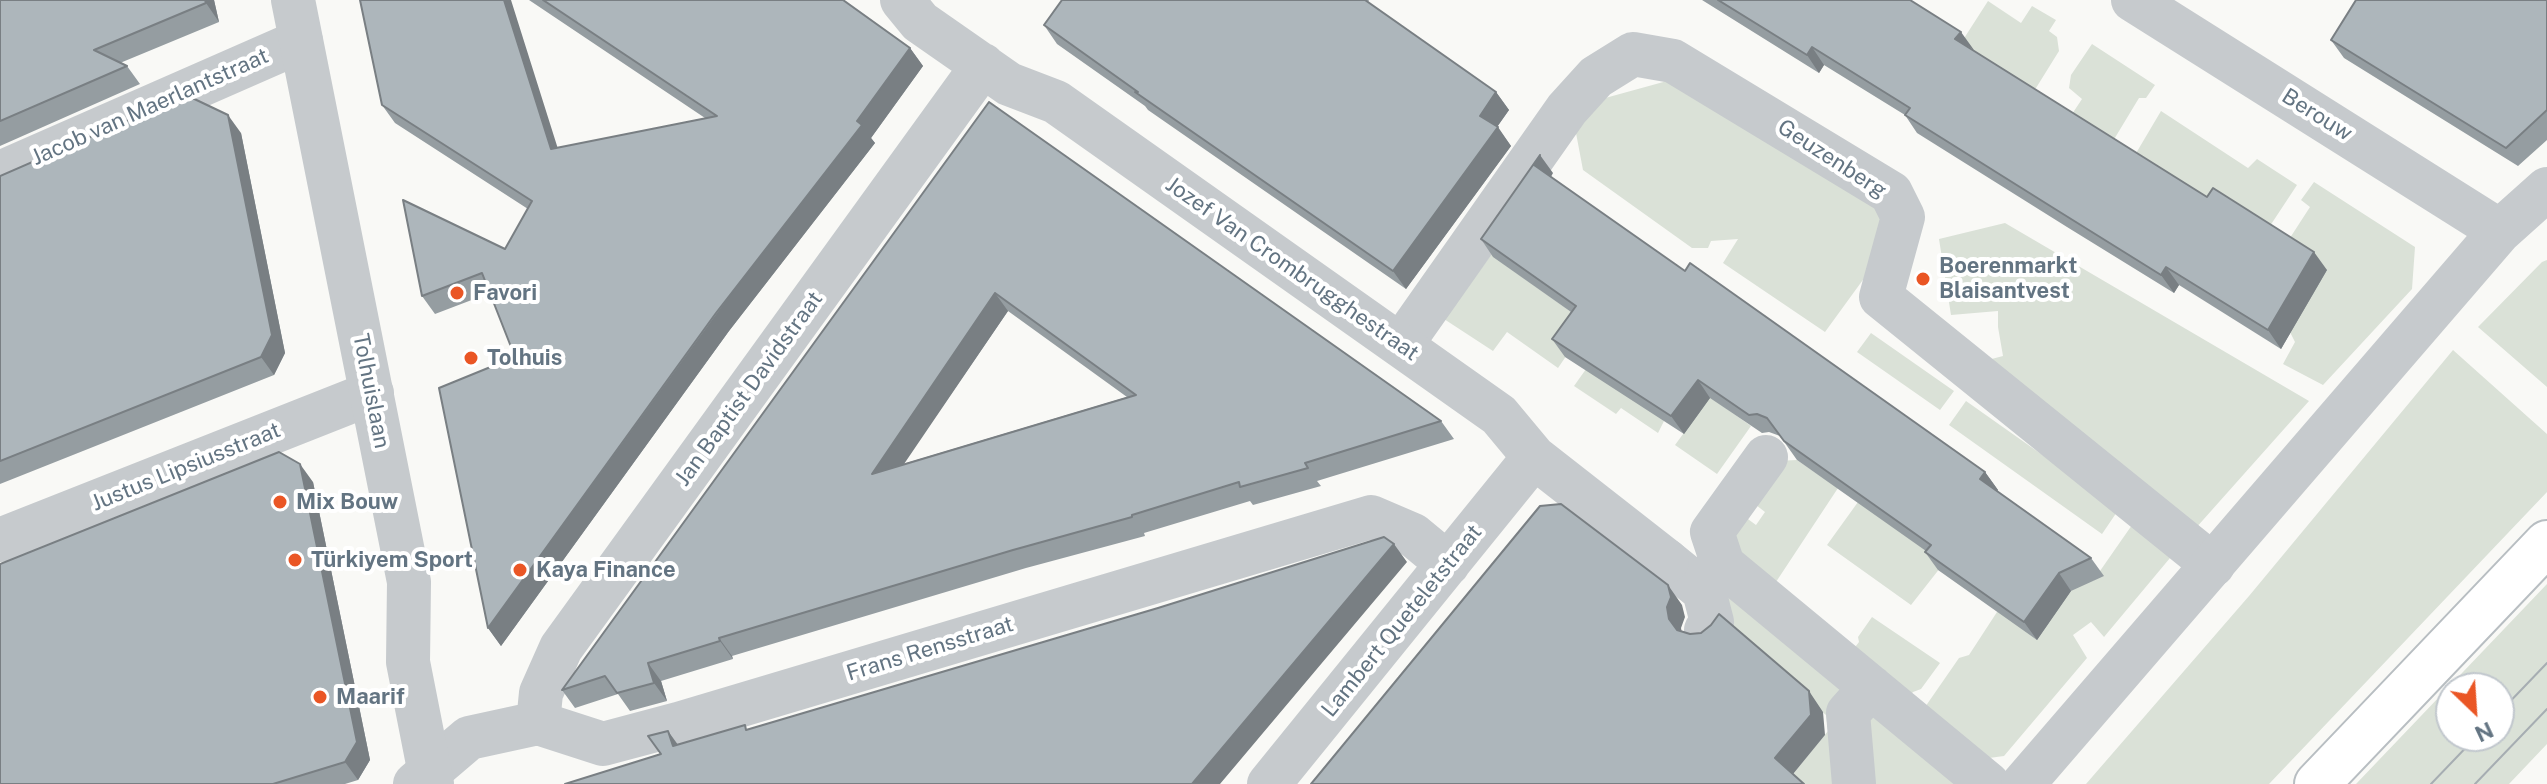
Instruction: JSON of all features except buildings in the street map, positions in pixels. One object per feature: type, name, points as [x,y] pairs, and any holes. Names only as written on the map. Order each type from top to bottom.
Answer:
[{"type":"main road","points":[[2317,784],[2547,543]]},
{"type":"street","name":"Jozef Van Crombrugghestraat","points":[[902,0],[920,22],[1009,84],[1056,102],[1499,415],[1534,457],[1711,595],[1871,687],[1988,784]]},
{"type":"street","name":"Berouw","points":[[2133,0],[2500,231]]},
{"type":"street","name":"Jacob van Maerlantstraat","points":[[0,173],[297,21]]},
{"type":"street","name":"Tolhuislaan","points":[[297,21],[409,582],[408,662],[425,780]]},
{"type":"street","name":"Geuzenberg","points":[[1401,345],[1567,109],[1596,77],[1633,54],[1673,61],[1891,193],[1903,217],[1881,297],[2213,565]]},
{"type":"street","name":"Jan Baptist Davidstraat","points":[[538,723],[541,693],[561,648],[983,65]]},
{"type":"street","points":[[2023,784],[2500,231],[2547,189]]},
{"type":"street","name":"Justus Lipsiusstraat","points":[[0,540],[372,393]]},
{"type":"street","name":"Lambert Queteletstraat","points":[[1269,784],[1534,457]]},
{"type":"street","points":[[1711,595],[1712,532],[1766,457]]},
{"type":"street","name":"Frans Rensstraat","points":[[538,723],[603,744],[1371,517],[1413,535],[1448,564]]},
{"type":"street","points":[[1854,784],[1848,713],[1871,687]]},
{"type":"street","points":[[425,780],[469,738],[538,723]]},
{"type":"shaded area","points":[[1988,1],[2021,23],[2032,6],[2056,20],[2049,31],[2057,37],[2059,51],[2036,88],[2030,92],[1961,43]]},
{"type":"shaded area","points":[[2092,44],[2155,85],[2146,98],[2139,98],[2110,146],[2068,120],[2082,99],[2069,88],[2071,75]]},
{"type":"shaded area","points":[[1667,81],[1883,210],[1889,244],[1825,332],[1723,263],[1738,239],[1711,241],[1708,248],[1692,248],[1583,170],[1576,133],[1598,100]]},
{"type":"shaded area","points":[[2161,111],[2248,168],[2257,159],[2297,185],[2266,232],[2225,207],[2132,160]]},
{"type":"shaded area","points":[[2314,182],[2415,247],[2412,289],[2323,385],[2283,364],[2295,342],[2290,332],[2327,270],[2286,244],[2310,207],[2301,200]]},
{"type":"shaded area","points":[[1537,192],[1501,262],[1588,324],[1558,368],[1507,332],[1493,351],[1444,319]]},
{"type":"shaded area","points":[[2005,223],[2309,401],[2195,529],[1984,361],[2003,356],[1998,311],[1951,315],[1939,239]]},
{"type":"shaded area","points":[[2547,260],[2547,387],[2478,327]]},
{"type":"shaded area","points":[[1871,333],[1954,391],[1940,410],[1857,352]]},
{"type":"shaded area","points":[[1608,338],[1664,421],[1658,433],[1621,408],[1616,414],[1574,386]]},
{"type":"shaded area","points":[[2453,350],[2547,434],[2547,492],[2269,784],[2086,784],[2249,596]]},
{"type":"shaded area","points":[[1710,397],[1751,426],[1717,474],[1675,445]]},
{"type":"shaded area","points":[[1966,401],[2119,509],[2102,534],[1949,425]]},
{"type":"shaded area","points":[[1797,460],[1838,488],[1774,585],[1727,548],[1741,514],[1756,525],[1765,512],[1756,505],[1776,461]]},
{"type":"shaded area","points":[[1858,502],[1944,563],[1911,605],[1827,545]]},
{"type":"shaded area","points":[[2132,525],[2175,552],[2104,637],[2091,622],[2073,635],[2087,658],[2004,756],[1989,758],[1923,710],[1959,658],[1969,655],[1997,612],[2079,581],[2093,581]]},
{"type":"shaded area","points":[[2547,584],[2547,744],[2509,784],[2356,784],[2435,701],[2435,752],[2515,752],[2515,672],[2463,672]]},
{"type":"shaded area","points":[[1726,587],[1857,688],[1845,784],[1795,784],[1789,779],[1828,731],[1826,715],[1722,625]]},
{"type":"shaded area","points":[[1872,617],[1940,663],[1921,689],[1909,697],[1852,651]]},
{"type":"shaded area","points":[[1873,700],[1970,784],[1861,784]]},
{"type":"tram line","points":[[2515,696],[2547,663]]},
{"type":"tram line","points":[[2475,784],[2547,709]]},
{"type":"tram line","points":[[2431,784],[2462,752]]},
{"type":"place","name":"Boerenmarkt Blaisantvest","points":[[1923,279]]},
{"type":"place","name":"Favori","points":[[457,293]]},
{"type":"place","name":"Tolhuis","points":[[471,358]]},
{"type":"place","name":"Mix Bouw","points":[[280,502]]},
{"type":"place","name":"Türkiyem Sport","points":[[295,560]]},
{"type":"place","name":"Kaya Finance","points":[[520,570]]},
{"type":"place","name":"Maarif","points":[[320,697]]}]
